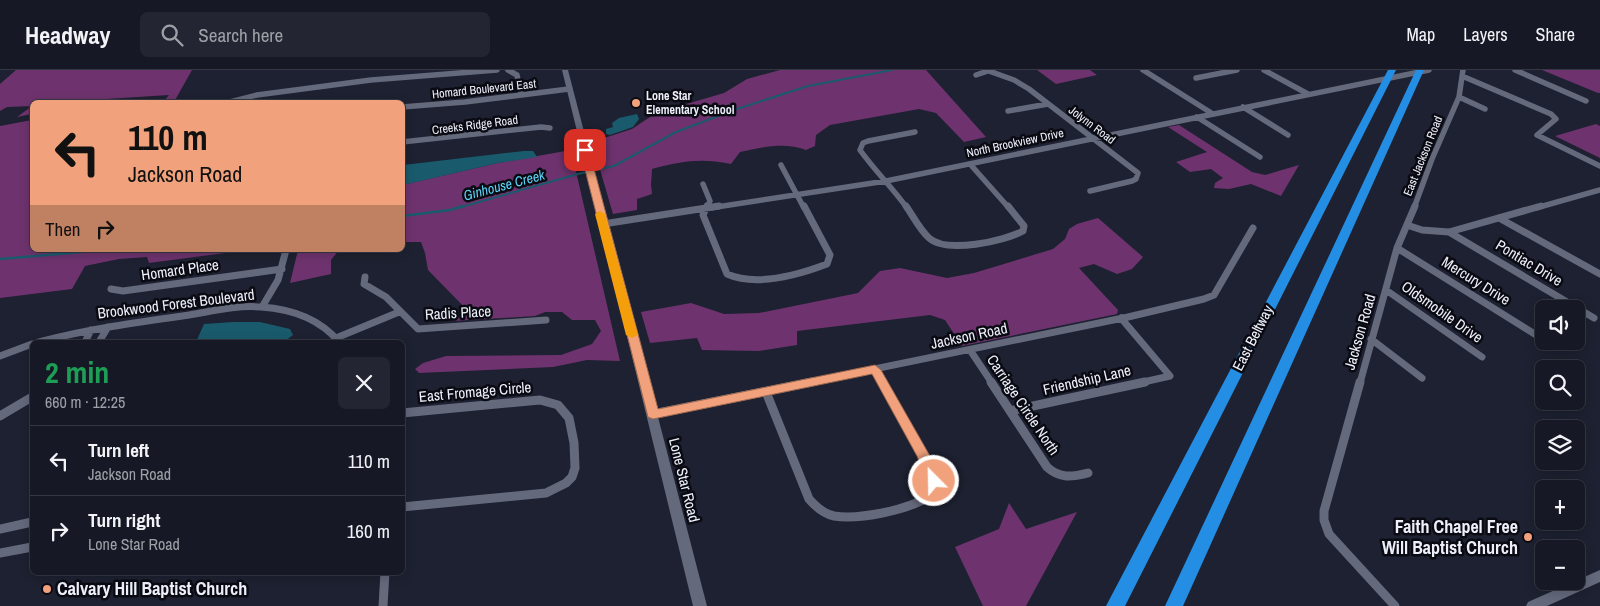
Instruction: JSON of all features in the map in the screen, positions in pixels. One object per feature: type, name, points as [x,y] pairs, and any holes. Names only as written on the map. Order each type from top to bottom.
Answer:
[{"type":"highway","name":"East Beltway","points":[[1115,606],[1392,70]]},
{"type":"highway","points":[[1174,606],[1420,70]]},
{"type":"street","points":[[239,100],[257,95],[371,80],[497,70]]},
{"type":"street","points":[[510,70],[518,75],[521,95]]},
{"type":"street","name":"Lone Star Road","points":[[564,70],[653,414],[700,606]]},
{"type":"street","points":[[976,75],[987,70]]},
{"type":"street","name":"Jolynn Road","points":[[987,70],[1020,83],[1135,170],[1138,176],[1132,181],[1090,191]]},
{"type":"street","points":[[1143,70],[1213,114]]},
{"type":"street","points":[[1196,78],[1237,70]]},
{"type":"street","points":[[1264,70],[1308,94]]},
{"type":"street","name":"North Brookview Drive","points":[[603,224],[886,181],[1429,70]]},
{"type":"street","points":[[1516,70],[1586,100]]},
{"type":"street","points":[[1463,73],[1556,117],[1538,135],[1600,166]]},
{"type":"street","name":"East Jackson Road","points":[[1397,248],[1459,96],[1463,73]]},
{"type":"street","name":"Homard Boulevard East","points":[[405,107],[465,102],[569,89]]},
{"type":"street","points":[[1459,96],[1485,109]]},
{"type":"street","points":[[1008,111],[1048,104]]},
{"type":"street","points":[[1243,108],[1288,135]]},
{"type":"street","points":[[1197,117],[1260,157]]},
{"type":"street","name":"Creeks Ridge Road","points":[[405,142],[540,127],[550,128]]},
{"type":"street","points":[[915,132],[868,141],[860,147],[860,150],[877,174],[886,181],[932,241],[943,246],[1020,234],[1024,226],[970,164]]},
{"type":"street","points":[[703,184],[710,201],[703,215],[727,274],[732,278],[753,280],[804,271],[828,264],[830,255],[781,165]]},
{"type":"street","points":[[1406,226],[1422,230],[1449,232],[1596,191],[1600,196]]},
{"type":"street","points":[[1499,218],[1600,274]]},
{"type":"street","name":"Jackson Road","points":[[653,414],[875,370],[1121,318],[1168,308],[1214,295],[1253,228]]},
{"type":"street","name":"Pontiac Drive","points":[[1449,232],[1594,318]]},
{"type":"street","name":"Jackson Road","points":[[1395,606],[1329,534],[1324,520],[1324,511],[1397,248]]},
{"type":"street","name":"Mercury Drive","points":[[1397,248],[1535,334]]},
{"type":"street","points":[[262,307],[274,290],[282,269],[286,252]]},
{"type":"street","name":"Homard Place","points":[[112,289],[123,292],[282,269]]},
{"type":"street","name":"Radis Place","points":[[365,277],[364,284],[386,297],[399,312],[418,328],[546,320]]},
{"type":"street","name":"Oldsmobile Drive","points":[[1386,290],[1482,357]]},
{"type":"street","name":"Brookwood Forest Boulevard","points":[[47,340],[108,327],[235,308],[262,307],[302,316],[319,324],[337,340]]},
{"type":"street","points":[[337,340],[399,312]]},
{"type":"street","name":"Friendship Lane","points":[[1010,411],[1170,376],[1121,318]]},
{"type":"street","points":[[100,340],[108,327]]},
{"type":"street","points":[[86,340],[91,330]]},
{"type":"street","points":[[1371,339],[1422,378]]},
{"type":"street","points":[[0,355],[30,345]]},
{"type":"street","name":"Carriage Circle North","points":[[970,350],[1047,467],[1054,474],[1069,477],[1088,473]]},
{"type":"street","points":[[766,392],[809,499],[817,509],[835,516],[846,517],[921,502],[929,496],[934,481],[923,456],[875,370]]},
{"type":"street","points":[[0,416],[30,398]]},
{"type":"street","name":"East Fromage Circle","points":[[405,413],[540,400],[550,401],[558,404],[568,414],[576,458],[575,472],[570,479],[555,490],[546,493],[405,507]]},
{"type":"street","points":[[0,529],[30,522]]},
{"type":"street","points":[[0,553],[30,547]]},
{"type":"street","points":[[383,606],[385,575]]},
{"type":"street","points":[[1533,606],[1600,576]]},
{"type":"shaded area","points":[[16,70],[192,70],[175,100],[165,100],[169,95],[92,100],[30,100],[30,106],[7,107],[0,111],[0,84]]},
{"type":"shaded area","points":[[780,70],[926,70],[986,137],[964,142],[936,113],[919,109],[830,125],[816,135],[815,146],[806,150],[790,146],[765,147],[740,152],[731,164],[692,161],[652,169],[652,194],[637,199],[637,210],[613,214],[592,142],[632,129],[656,113],[724,93],[747,79]]},
{"type":"shaded area","points":[[1037,70],[1090,70],[1097,75],[1056,84]]},
{"type":"shaded area","points":[[1542,70],[1600,70],[1600,93],[1598,93]]},
{"type":"shaded area","points":[[30,107],[30,114],[17,117]]},
{"type":"shaded area","points":[[30,120],[30,252],[233,252],[149,263],[147,257],[119,259],[85,266],[72,289],[0,298],[0,126]]},
{"type":"shaded area","points":[[1596,124],[1600,126],[1600,158],[1555,136]]},
{"type":"shaded area","points":[[1179,125],[1252,172],[1265,175],[1299,165],[1281,196],[1251,184],[1229,189],[1214,188],[1215,183],[1223,178],[1211,169],[1190,172],[1176,162],[1207,152],[1168,127]]},
{"type":"shaded area","points":[[571,150],[620,361],[587,360],[553,367],[419,373],[415,369],[423,363],[446,356],[561,355],[592,344],[601,331],[595,320],[572,320],[562,312],[545,312],[535,316],[452,321],[469,312],[428,270],[421,242],[405,242],[405,184],[498,163]]},
{"type":"shaded area","points":[[1098,218],[1143,257],[1132,269],[1117,274],[1094,264],[1079,268],[1118,310],[1117,314],[962,346],[945,320],[930,315],[797,331],[797,345],[759,351],[702,350],[697,338],[650,343],[641,312],[691,303],[724,314],[759,313],[858,293],[880,271],[900,268],[947,278],[974,273],[1053,249],[1065,239],[1069,229],[1077,224]]},
{"type":"shaded area","points":[[298,252],[337,252],[331,260],[331,274],[290,283]]},
{"type":"shaded area","points":[[1009,503],[1026,529],[1077,512],[1026,606],[983,606],[955,547],[999,529]]},
{"type":"water","points":[[637,114],[639,119],[633,127],[610,135],[606,134],[606,129],[613,127],[612,123],[619,118]]},
{"type":"water","points":[[524,151],[533,151],[537,157],[498,163],[405,185],[405,165]]},
{"type":"water","points":[[260,322],[290,329],[293,335],[287,340],[197,340],[204,324]]},
{"type":"waterway","name":"Ginhouse Creek","points":[[458,208],[578,174],[614,166],[676,132],[734,110],[808,86],[892,70]]},
{"type":"waterway","name":"Ginhouse Creek","points":[[405,216],[450,210],[463,206]]},
{"type":"waterway","name":"Ginhouse Creek","points":[[0,259],[82,252]]},
{"type":"slow traffic","points":[[600,214],[632,335]]},
{"type":"place","name":"Lone Star Elementary School","points":[[636,103]]},
{"type":"place","name":"Faith Chapel Free Will Baptist Church","points":[[1528,537]]},
{"type":"place","name":"Calvary Hill Baptist Church","points":[[47,589]]},
{"type":"route","points":[[585,150],[653,414],[875,370],[923,456],[934,481]]}]
